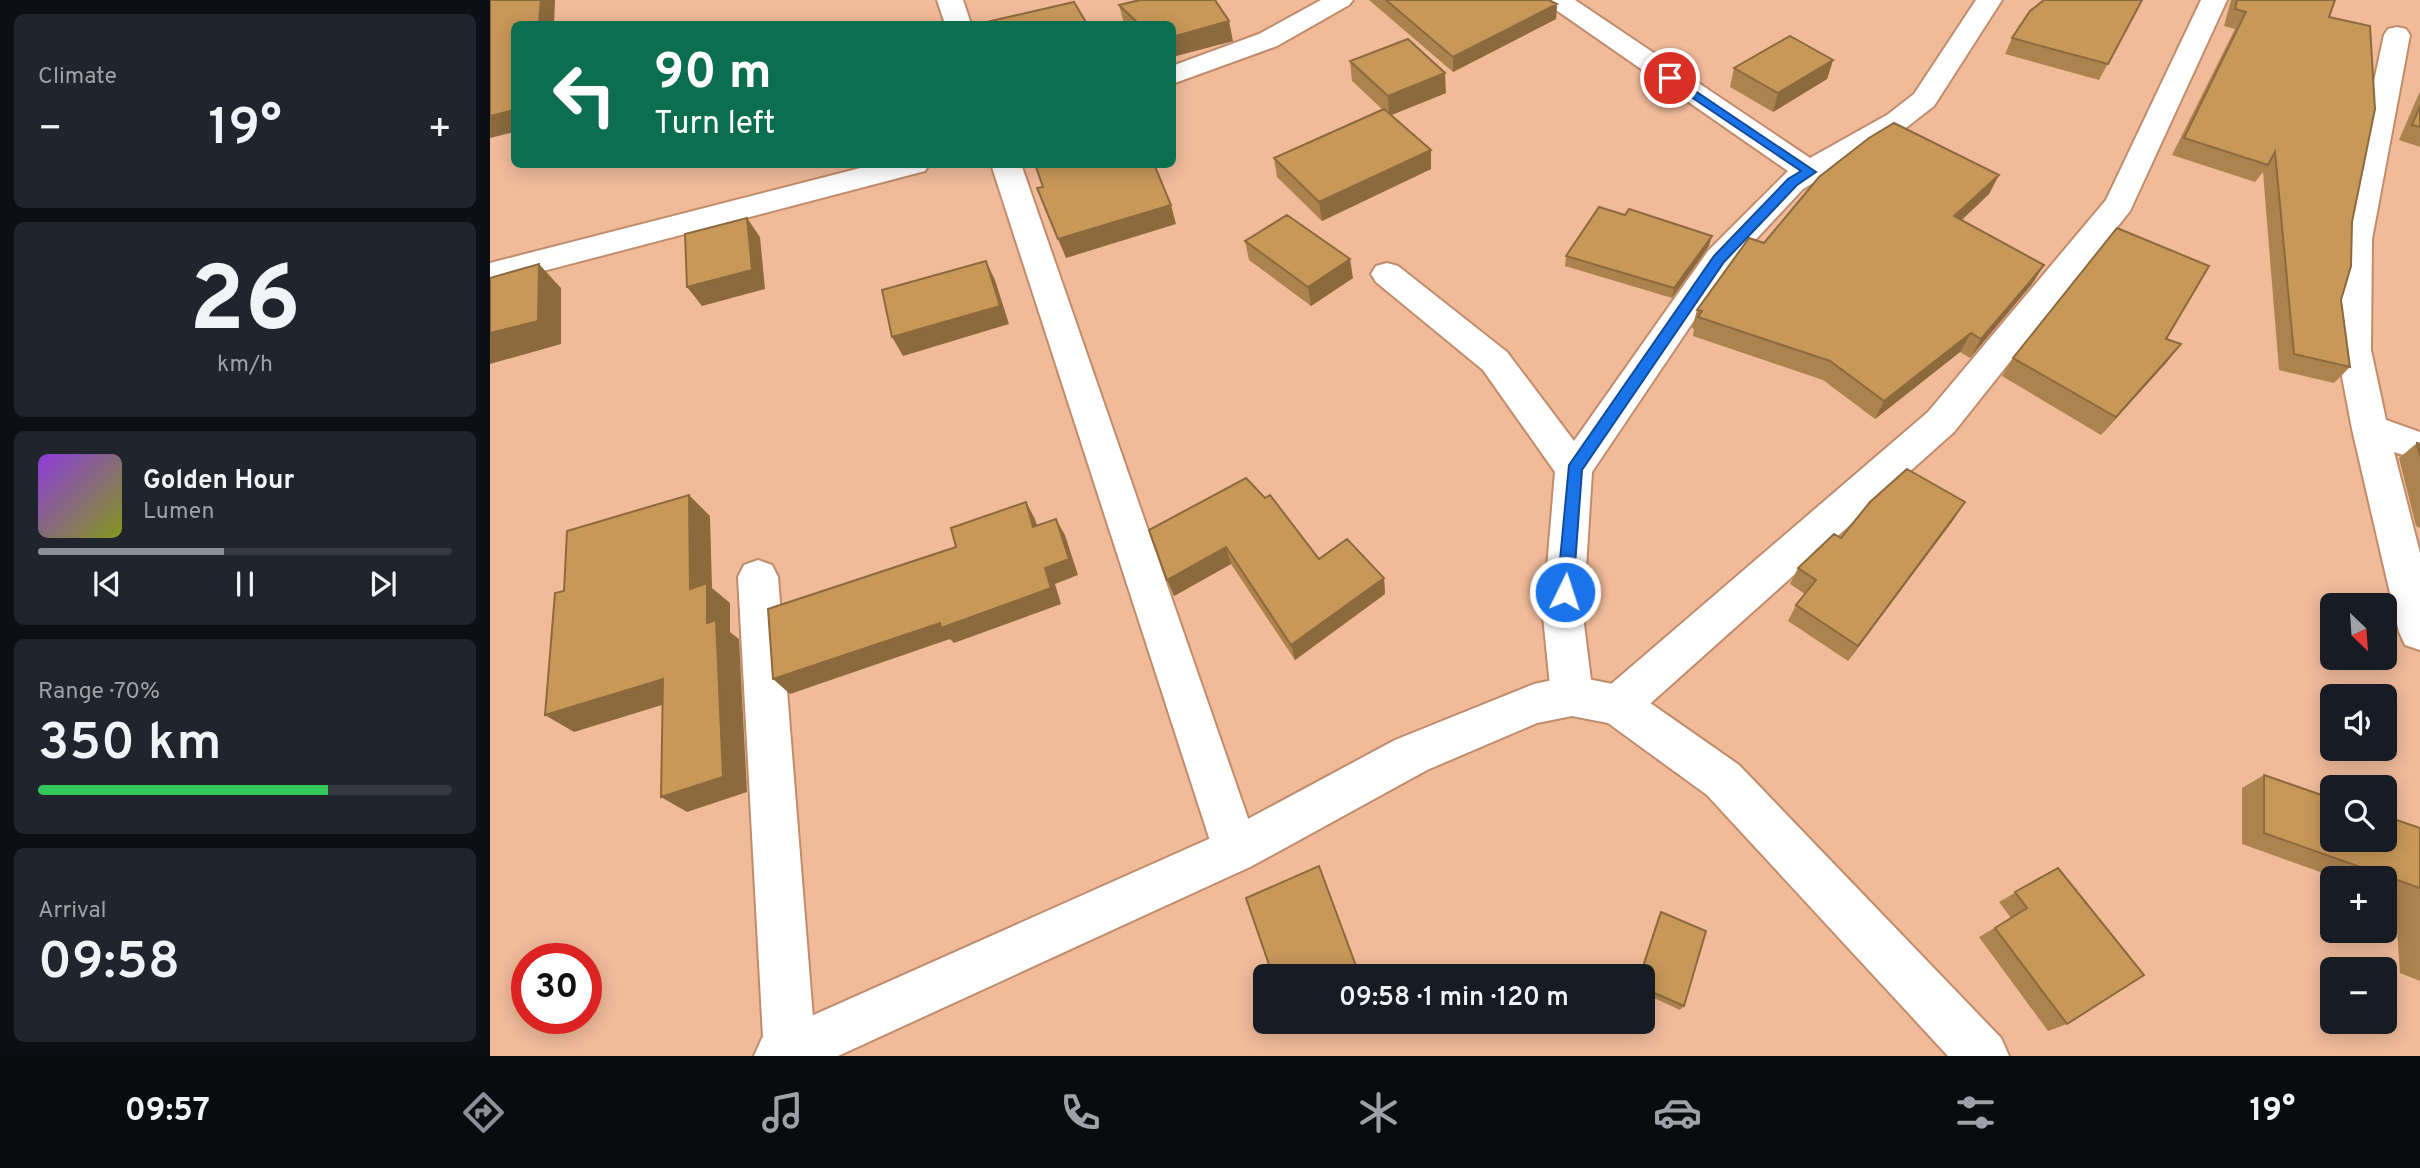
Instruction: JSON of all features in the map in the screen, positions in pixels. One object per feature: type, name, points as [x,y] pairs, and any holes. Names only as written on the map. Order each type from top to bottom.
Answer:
[{"type":"street","points":[[950,0],[957,21]]},
{"type":"street","points":[[1176,74],[1268,40],[1340,0]]},
{"type":"street","points":[[1558,0],[1810,172]]},
{"type":"street","points":[[1572,696],[1563,616],[1574,469],[1719,259],[1792,182],[1897,121],[1924,100],[1989,0]]},
{"type":"street","points":[[1618,705],[1941,422],[2119,204],[2214,0]]},
{"type":"street","points":[[2397,36],[2356,239],[2354,350],[2370,429],[2420,632]]},
{"type":"street","points":[[490,274],[900,168]]},
{"type":"street","points":[[1007,168],[1236,850]]},
{"type":"street","points":[[1387,274],[1495,361],[1574,469]]},
{"type":"street","points":[[2370,429],[2420,446]]},
{"type":"street","points":[[758,577],[787,1055],[1236,850],[1412,755],[1534,704],[1572,696],[1618,705],[1723,780],[1983,1056]]},
{"type":"building","points":[[490,0],[541,0],[539,21],[511,21],[511,111],[490,116]]},
{"type":"building","points":[[1140,0],[1215,0],[1229,21],[1176,36],[1176,21],[1136,21],[1119,5]]},
{"type":"building","points":[[1386,0],[1549,0],[1557,4],[1453,57]]},
{"type":"building","points":[[2044,0],[2142,0],[2108,64],[2012,38],[2030,11]]},
{"type":"building","points":[[2237,0],[2335,0],[2329,17],[2370,26],[2375,109],[2352,222],[2351,266],[2341,300],[2350,367],[2294,354],[2275,152],[2268,165],[2184,138],[2246,12],[2235,9]]},
{"type":"building","points":[[1074,2],[1085,21],[991,21]]},
{"type":"building","points":[[1790,36],[1833,60],[1778,93],[1734,68]]},
{"type":"building","points":[[1408,39],[1445,73],[1388,96],[1350,61]]},
{"type":"building","points":[[2420,106],[2420,127],[2412,125]]},
{"type":"building","points":[[1384,109],[1431,150],[1319,202],[1274,158]]},
{"type":"building","points":[[1894,123],[1999,175],[1954,216],[2044,265],[1981,339],[1971,333],[1884,401],[1830,361],[1698,317],[1702,311],[1697,310],[1749,238],[1764,243],[1819,177],[1869,138]]},
{"type":"building","points":[[1036,168],[1156,168],[1171,205],[1058,239],[1037,188],[1043,187]]},
{"type":"building","points":[[1599,207],[1625,215],[1629,209],[1712,236],[1674,288],[1566,256]]},
{"type":"building","points":[[1287,215],[1350,259],[1308,287],[1245,241]]},
{"type":"building","points":[[747,218],[752,270],[687,287],[685,234]]},
{"type":"building","points":[[2117,228],[2209,266],[2166,339],[2181,344],[2116,417],[2013,358]]},
{"type":"building","points":[[986,261],[1000,306],[892,337],[882,290]]},
{"type":"building","points":[[539,264],[538,321],[490,333],[490,278]]},
{"type":"building","points":[[1907,469],[1965,502],[1858,646],[1796,605],[1816,580],[1798,568],[1834,534],[1841,538],[1870,502]]},
{"type":"building","points":[[1246,478],[1265,498],[1270,495],[1319,559],[1347,539],[1384,578],[1291,645],[1226,547],[1167,580],[1149,530]]},
{"type":"building","points":[[689,495],[690,589],[707,583],[707,623],[716,620],[723,777],[661,797],[663,679],[545,715],[555,593],[564,591],[567,531]]},
{"type":"building","points":[[1026,502],[1033,527],[1056,519],[1069,559],[1045,568],[1051,588],[941,628],[940,623],[773,679],[768,609],[956,547],[951,528]]},
{"type":"building","points":[[2264,775],[2320,794],[2320,852],[2397,852],[2397,820],[2420,828],[2420,888],[2397,880],[2397,866],[2358,866],[2264,833]]},
{"type":"building","points":[[1319,866],[1355,964],[1269,964],[1246,898]]},
{"type":"building","points":[[2058,868],[2144,975],[2067,1024],[1995,928],[2027,908],[2015,892]]},
{"type":"building","points":[[1661,912],[1706,931],[1684,1006],[1655,993],[1655,964],[1644,964]]},
{"type":"route","points":[[1565,592],[1574,469],[1719,259],[1792,182],[1810,172],[1670,78]]}]
